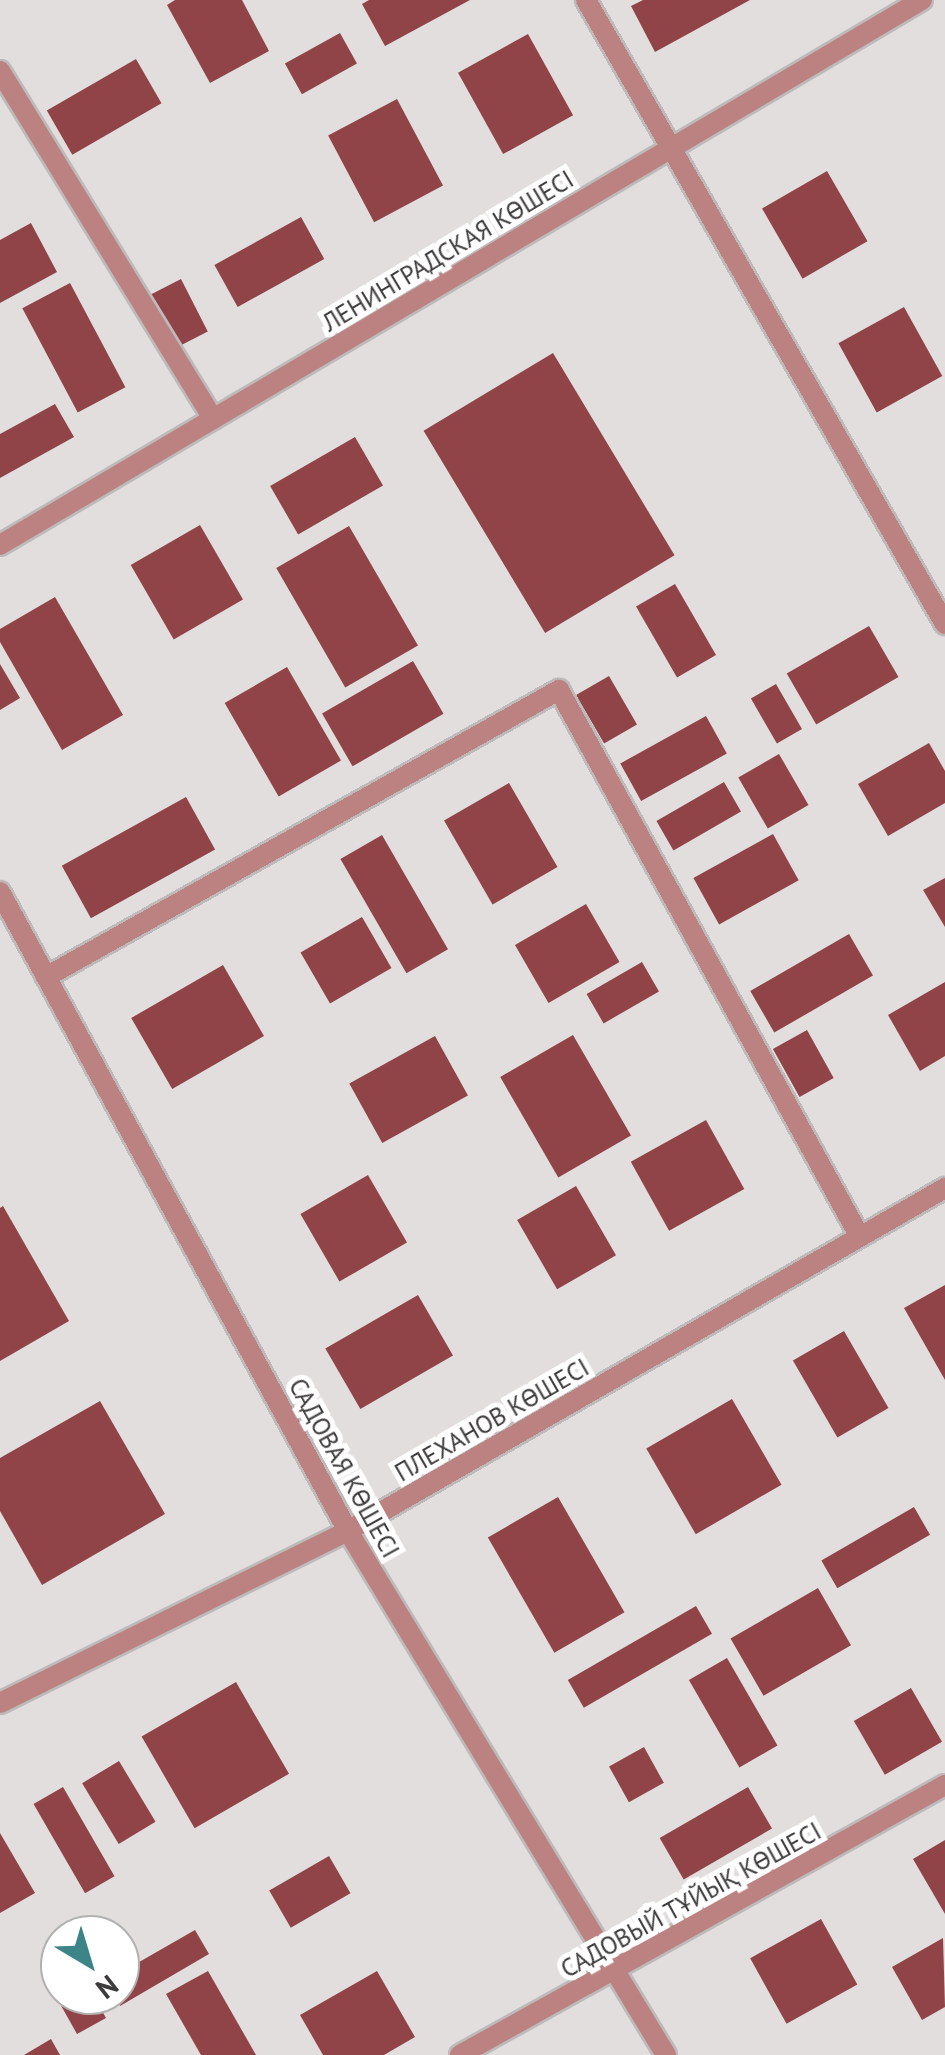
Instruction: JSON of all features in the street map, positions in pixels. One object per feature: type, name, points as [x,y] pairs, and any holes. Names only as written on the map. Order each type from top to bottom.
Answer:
[{"type":"street","points":[[586,0],[945,624]]},
{"type":"street","name":"ЛЕНИНГРАДСКАЯ КӨШЕСІ","points":[[0,545],[922,0]]},
{"type":"street","points":[[0,71],[213,419]]},
{"type":"street","points":[[46,977],[559,690],[860,1237]]},
{"type":"street","name":"САДОВАЯ КӨШЕСІ","points":[[0,892],[348,1531],[619,1971],[666,2055]]},
{"type":"street","name":"ПЛЕХАНОВ КӨШЕСІ","points":[[0,1703],[348,1531],[945,1188]]},
{"type":"street","name":"САДОВЫЙ ТҰЙЫҚ КӨШЕСІ","points":[[460,2055],[619,1971],[945,1784]]},
{"type":"building","points":[[175,0],[242,0],[269,51],[210,83],[167,5]]},
{"type":"building","points":[[369,0],[470,0],[385,46],[362,4]]},
{"type":"building","points":[[643,0],[750,0],[655,52],[631,6]]},
{"type":"building","points":[[340,33],[357,64],[302,94],[285,64]]},
{"type":"building","points":[[528,34],[573,115],[503,154],[458,73]]},
{"type":"building","points":[[136,59],[162,103],[72,155],[47,110]]},
{"type":"building","points":[[397,99],[443,186],[374,222],[328,136]]},
{"type":"building","points":[[827,171],[868,241],[803,279],[762,208]]},
{"type":"building","points":[[301,217],[324,259],[238,307],[214,265]]},
{"type":"building","points":[[31,223],[57,272],[0,303],[0,240]]},
{"type":"building","points":[[181,279],[208,332],[177,347],[150,295]]},
{"type":"building","points":[[70,283],[125,387],[78,413],[22,308]]},
{"type":"building","points":[[904,307],[942,376],[877,412],[838,343]]},
{"type":"building","points":[[553,353],[675,555],[545,633],[424,431]]},
{"type":"building","points":[[55,404],[74,437],[0,478],[0,434]]},
{"type":"building","points":[[355,437],[383,485],[298,534],[270,486]]},
{"type":"building","points":[[200,525],[243,599],[174,639],[131,565]]},
{"type":"building","points":[[349,526],[418,646],[345,688],[276,568]]},
{"type":"building","points":[[675,584],[716,655],[677,678],[636,606]]},
{"type":"building","points":[[55,597],[123,715],[62,750],[0,642],[0,629]]},
{"type":"building","points":[[869,626],[898,677],[816,725],[787,674]]},
{"type":"building","points":[[413,661],[443,714],[353,766],[322,714]]},
{"type":"building","points":[[0,664],[20,698],[0,710]]},
{"type":"building","points":[[287,667],[341,761],[279,797],[225,703]]},
{"type":"building","points":[[609,676],[637,724],[604,743],[576,695]]},
{"type":"building","points":[[776,684],[802,729],[777,744],[751,698]]},
{"type":"building","points":[[706,716],[727,754],[641,801],[620,764]]},
{"type":"building","points":[[929,743],[945,771],[945,803],[888,836],[858,784]]},
{"type":"building","points":[[779,754],[808,805],[768,829],[738,778]]},
{"type":"building","points":[[724,782],[741,811],[673,850],[656,821]]},
{"type":"building","points":[[509,783],[558,867],[493,905],[444,820]]},
{"type":"building","points":[[186,797],[215,849],[91,918],[62,866]]},
{"type":"building","points":[[773,834],[799,880],[719,924],[693,878]]},
{"type":"building","points":[[382,835],[448,949],[406,973],[340,859]]},
{"type":"building","points":[[945,878],[945,927],[923,890]]},
{"type":"building","points":[[586,904],[620,962],[548,1003],[515,945]]},
{"type":"building","points":[[362,917],[392,968],[330,1004],[301,952]]},
{"type":"building","points":[[849,934],[873,976],[774,1033],[750,991]]},
{"type":"building","points":[[642,962],[659,991],[604,1023],[587,994]]},
{"type":"building","points":[[223,965],[264,1036],[172,1089],[131,1018]]},
{"type":"building","points":[[945,982],[945,1056],[920,1071],[888,1015]]},
{"type":"building","points":[[807,1030],[834,1078],[800,1097],[773,1049]]},
{"type":"building","points":[[573,1035],[631,1135],[558,1177],[500,1077]]},
{"type":"building","points":[[435,1036],[468,1095],[382,1143],[349,1084]]},
{"type":"building","points":[[706,1120],[744,1189],[669,1231],[631,1162]]},
{"type":"building","points":[[368,1175],[407,1243],[339,1282],[300,1214]]},
{"type":"building","points":[[576,1186],[616,1255],[557,1289],[517,1220]]},
{"type":"building","points":[[3,1206],[69,1321],[0,1361],[0,1208]]},
{"type":"building","points":[[945,1285],[945,1380],[904,1308]]},
{"type":"building","points":[[418,1295],[453,1356],[360,1409],[325,1348]]},
{"type":"building","points":[[844,1331],[888,1408],[837,1438],[793,1360]]},
{"type":"building","points":[[732,1399],[782,1485],[696,1534],[646,1448]]},
{"type":"building","points":[[100,1401],[165,1514],[42,1585],[0,1511],[0,1458]]},
{"type":"building","points":[[558,1497],[624,1612],[554,1653],[488,1538]]},
{"type":"building","points":[[914,1507],[930,1535],[837,1588],[821,1560]]},
{"type":"building","points":[[818,1588],[851,1645],[764,1696],[731,1638]]},
{"type":"building","points":[[696,1606],[712,1634],[584,1708],[568,1680]]},
{"type":"building","points":[[727,1658],[778,1745],[739,1767],[689,1680]]},
{"type":"building","points":[[236,1682],[289,1774],[195,1828],[142,1736]]},
{"type":"building","points":[[911,1688],[942,1742],[885,1775],[854,1721]]},
{"type":"building","points":[[644,1747],[664,1783],[629,1802],[609,1766]]},
{"type":"building","points":[[119,1761],[156,1822],[119,1844],[82,1783]]},
{"type":"building","points":[[63,1787],[114,1876],[85,1893],[34,1804]]},
{"type":"building","points":[[748,1787],[772,1829],[684,1880],[660,1838]]},
{"type":"building","points":[[0,1833],[35,1893],[0,1913]]},
{"type":"building","points":[[945,1840],[945,1914],[913,1859]]},
{"type":"building","points":[[329,1856],[350,1893],[291,1928],[269,1890]]},
{"type":"building","points":[[821,1919],[857,1985],[787,2024],[750,1958]]},
{"type":"building","points":[[195,1930],[209,1954],[140,1994],[140,1962]]},
{"type":"building","points":[[943,1938],[945,2007],[922,2020],[892,1967]]},
{"type":"building","points":[[208,1971],[256,2055],[201,2055],[166,1994]]},
{"type":"building","points":[[377,1971],[415,2037],[384,2055],[323,2055],[300,2015]]},
{"type":"building","points":[[66,2015],[104,2015],[106,2018],[77,2034]]},
{"type":"building","points":[[51,2039],[60,2055],[24,2055]]}]
